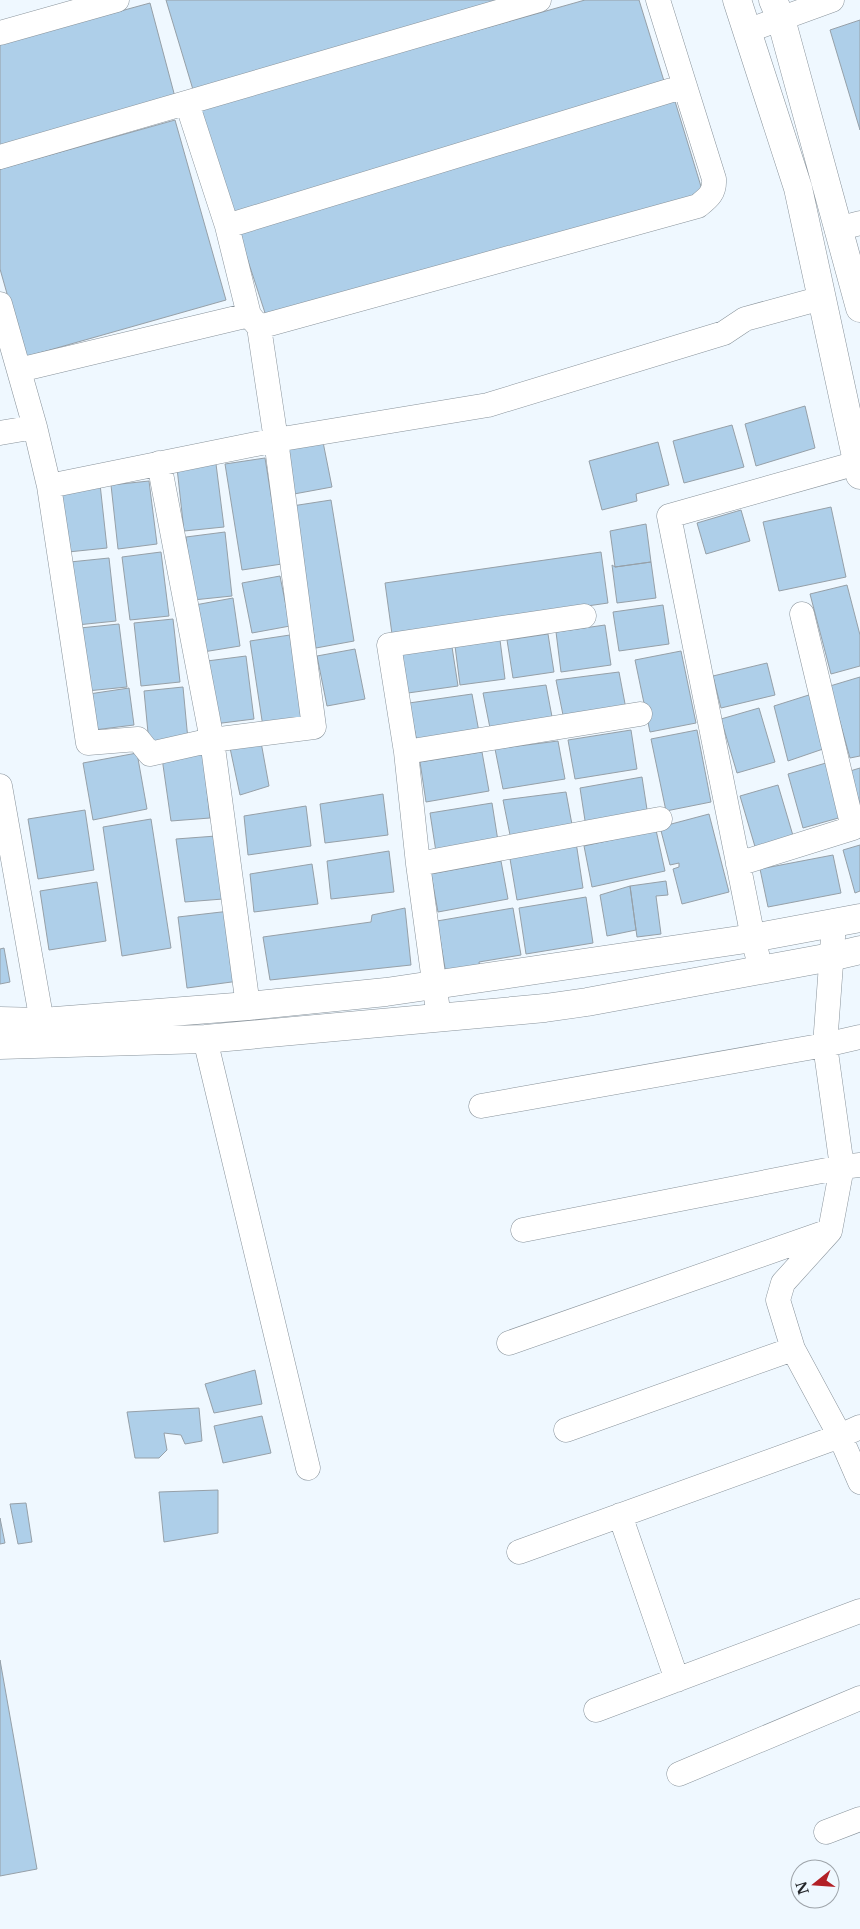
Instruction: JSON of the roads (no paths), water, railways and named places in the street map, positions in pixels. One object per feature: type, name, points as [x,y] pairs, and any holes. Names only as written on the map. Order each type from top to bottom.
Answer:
[{"type":"street","points":[[0,33],[117,0]]},
{"type":"street","points":[[0,158],[539,0]]},
{"type":"street","points":[[19,370],[254,321],[698,206],[711,195],[714,187],[714,178],[658,0]]},
{"type":"street","points":[[737,0],[794,176],[859,469],[670,516],[738,864],[761,970]]},
{"type":"street","points":[[747,31],[777,10],[832,0]]},
{"type":"street","points":[[777,10],[849,226],[860,308]]},
{"type":"street","points":[[227,226],[684,86]]},
{"type":"street","points":[[0,304],[35,427],[49,486],[88,743],[138,739],[150,754],[212,740],[314,727],[276,440],[254,321],[227,226],[187,103]]},
{"type":"street","points":[[49,486],[276,440],[488,405],[724,333],[745,319],[822,298]]},
{"type":"street","points":[[0,433],[35,427]]},
{"type":"street","points":[[159,463],[212,740],[248,1006]]},
{"type":"street","points":[[738,864],[853,828],[802,614]]},
{"type":"street","points":[[439,1018],[418,864],[406,752],[389,645],[584,616]]},
{"type":"street","points":[[406,752],[640,714]]},
{"type":"street","points":[[0,786],[42,1022]]},
{"type":"street","points":[[418,864],[660,819]]},
{"type":"street","points":[[0,1021],[42,1022],[248,1006],[386,992],[753,938],[860,918]]},
{"type":"street","points":[[834,924],[825,1045],[851,1166],[830,1231],[783,1283],[778,1300],[793,1349],[850,1432],[860,1482]]},
{"type":"street","points":[[0,1045],[205,1040],[587,1002],[860,950]]},
{"type":"street","points":[[481,1106],[825,1045],[860,1037]]},
{"type":"street","points":[[205,1040],[308,1468]]},
{"type":"street","points":[[523,1230],[851,1166]]},
{"type":"street","points":[[509,1343],[830,1231]]},
{"type":"street","points":[[566,1430],[793,1349]]},
{"type":"street","points":[[519,1552],[850,1432]]},
{"type":"street","points":[[620,1515],[677,1680]]},
{"type":"street","points":[[596,1710],[860,1611]]},
{"type":"street","points":[[679,1774],[860,1698]]},
{"type":"street","points":[[826,1832],[860,1819]]}]
